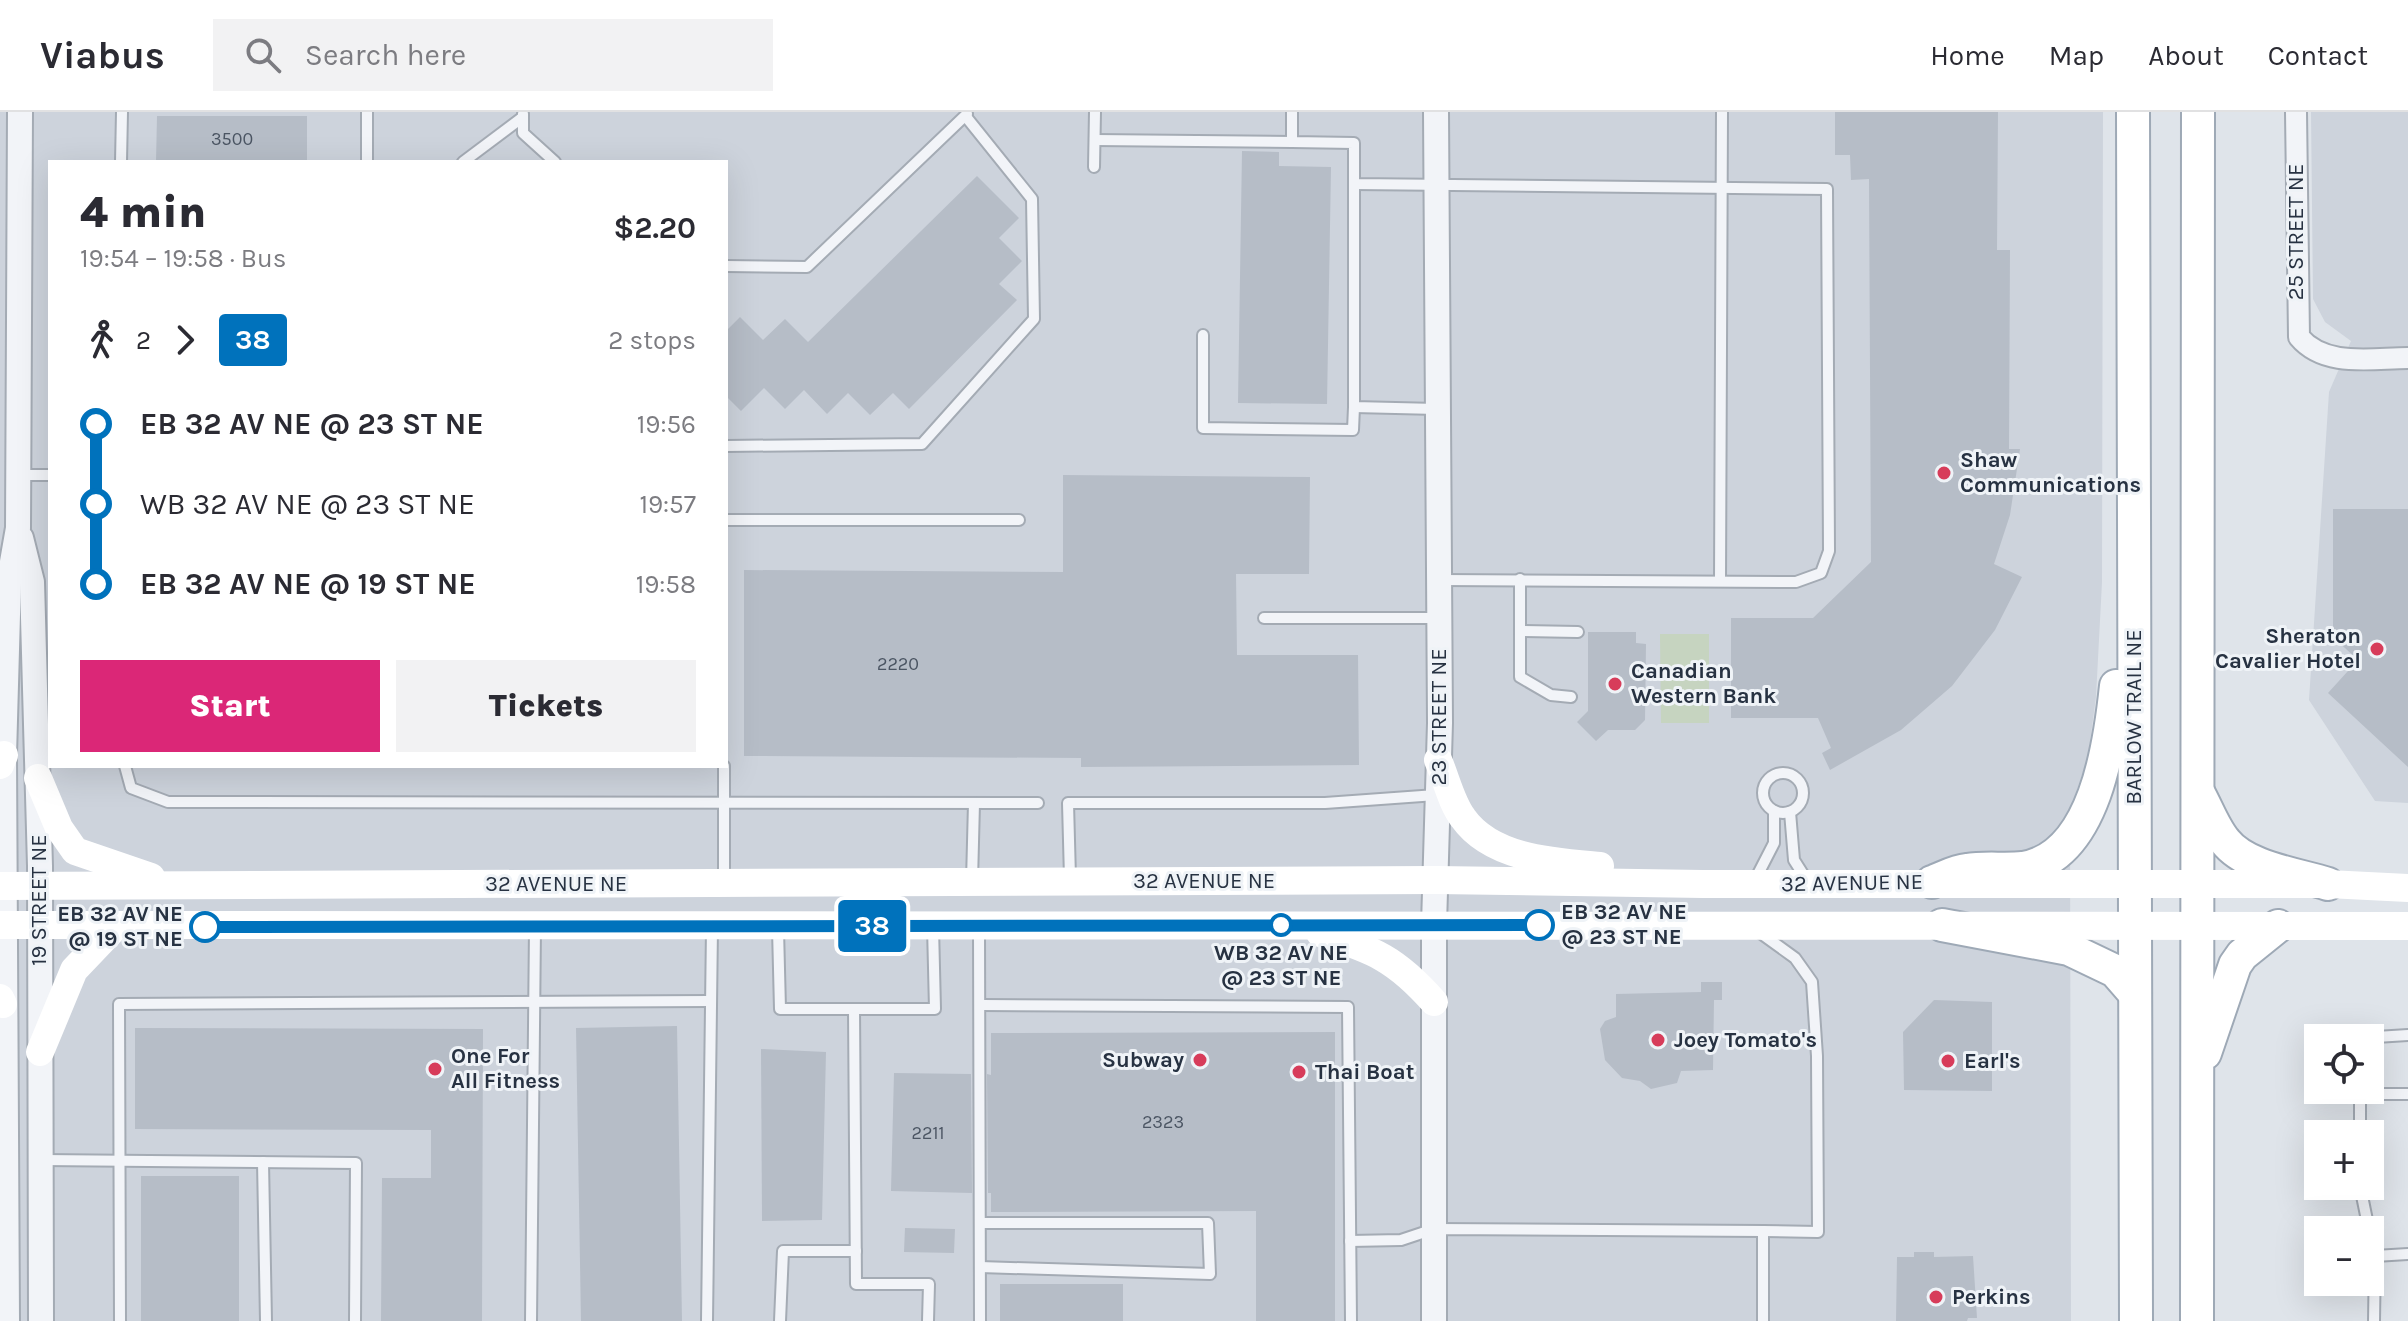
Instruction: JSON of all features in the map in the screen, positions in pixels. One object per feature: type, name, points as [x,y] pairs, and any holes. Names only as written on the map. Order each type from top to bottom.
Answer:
[{"type":"main road","name":"BARLOW TRAIL NE","points":[[2133,112],[2136,1321]]},
{"type":"main road","points":[[2197,1321],[2198,112]]},
{"type":"main road","points":[[1932,882],[1964,870],[2024,868],[2038,863],[2064,846],[2081,823],[2093,798],[2112,727],[2133,516]]},
{"type":"main road","points":[[1438,760],[1462,817],[1478,834],[1502,848],[1550,861],[1703,884]]},
{"type":"main road","points":[[38,778],[59,828],[75,851],[114,867],[183,885]]},
{"type":"main road","points":[[2197,790],[2224,840],[2235,851],[2261,863],[2328,884]]},
{"type":"main road","name":"32 AVENUE NE","points":[[3,886],[1436,880],[1703,884],[2328,884],[2408,888]]},
{"type":"main road","name":"32 AVENUE NE","points":[[3,925],[2408,926]]},
{"type":"main road","points":[[1296,925],[1378,953],[1397,964],[1434,1002]]},
{"type":"main road","points":[[1942,925],[2069,949],[2115,971],[2135,994]]},
{"type":"main road","points":[[2197,1074],[2235,965],[2242,955],[2278,926]]},
{"type":"main road","points":[[40,1052],[74,970],[115,927]]},
{"type":"street","name":"19 STREET NE","points":[[7,1321],[2,1114],[2,760],[9,532],[15,485],[20,112]]},
{"type":"street","name":"23 STREET NE","points":[[1434,1321],[1434,925],[1439,618],[1436,112]]},
{"type":"street","name":"25 STREET NE","points":[[2296,112],[2299,337],[2309,348],[2324,356],[2408,358]]},
{"type":"street","name":"19 STREET NE","points":[[9,532],[32,582],[40,886],[41,1321]]},
{"type":"lane","points":[[121,160],[122,112]]},
{"type":"lane","points":[[367,112],[367,160]]},
{"type":"lane","points":[[1094,167],[1095,112]]},
{"type":"lane","points":[[1292,112],[1292,142]]},
{"type":"lane","points":[[1720,581],[1722,112]]},
{"type":"lane","points":[[466,160],[523,115]]},
{"type":"lane","points":[[523,115],[523,133],[553,160]]},
{"type":"lane","points":[[728,266],[807,267],[967,115],[1032,199],[1034,319],[922,444],[728,446]]},
{"type":"lane","points":[[1095,140],[1354,143],[1353,430],[1203,428],[1203,335]]},
{"type":"lane","points":[[1354,184],[1827,189],[1829,551],[1821,573],[1796,582],[1439,580]]},
{"type":"lane","points":[[1354,407],[1437,409]]},
{"type":"lane","points":[[15,485],[48,476]]},
{"type":"lane","points":[[728,520],[1019,520]]},
{"type":"lane","points":[[1520,579],[1520,677],[1551,695],[1571,697]]},
{"type":"lane","points":[[1264,618],[1439,618]]},
{"type":"lane","points":[[1520,631],[1578,632]]},
{"type":"lane","points":[[126,768],[131,788],[168,802],[1038,803]]},
{"type":"lane","points":[[724,768],[724,883]]},
{"type":"lane","points":[[1783,773],[1795,777],[1802,788],[1801,802],[1790,812],[1774,811],[1764,801],[1764,787],[1770,778],[1783,773]]},
{"type":"lane","points":[[1070,882],[1068,803],[1325,803],[1438,794]]},
{"type":"lane","points":[[972,882],[974,803]]},
{"type":"lane","points":[[1753,884],[1774,843],[1774,811]]},
{"type":"lane","points":[[1790,812],[1794,860],[1809,884]]},
{"type":"lane","points":[[531,1321],[535,926]]},
{"type":"lane","points":[[707,1321],[712,926]]},
{"type":"lane","points":[[778,926],[780,1009],[935,1009],[933,926]]},
{"type":"lane","points":[[1350,1241],[1401,1240],[1434,1229],[1818,1232],[1812,982],[1795,958],[1751,926]]},
{"type":"lane","points":[[978,927],[982,1005],[980,1321]]},
{"type":"lane","points":[[120,1321],[119,1004],[710,1001]]},
{"type":"lane","points":[[982,1005],[1348,1007],[1351,1321]]},
{"type":"lane","points":[[854,1009],[856,1284],[929,1284],[928,1321]]},
{"type":"lane","points":[[2384,1036],[2408,1035]]},
{"type":"lane","points":[[2384,1093],[2408,1094]]},
{"type":"lane","points":[[42,1160],[356,1163],[355,1321]]},
{"type":"lane","points":[[263,1162],[266,1321]]},
{"type":"lane","points":[[980,1223],[1208,1223],[1210,1274],[980,1267]]},
{"type":"lane","points":[[1763,1231],[1763,1321]]},
{"type":"lane","points":[[780,1321],[783,1251],[856,1251]]},
{"type":"lane","points":[[2384,1255],[2408,1254]]},
{"type":"lane","points":[[2374,1296],[2374,1321]]},
{"type":"shaded area","points":[[0,112],[2103,112],[2102,582],[2096,697],[2088,757],[2070,811],[2071,1321],[0,1321]]},
{"type":"shaded area","points":[[2311,112],[2408,112],[2408,803],[2375,801],[2309,700],[2329,392],[2351,341],[2325,322],[2313,299]]},
{"type":"green space","points":[[1660,634],[1709,634],[1709,723],[1661,723]]},
{"type":"building","name":"Shaw Communications","points":[[1835,112],[1998,112],[1997,250],[2010,250],[2009,449],[2020,449],[2010,515],[1994,564],[2022,577],[1995,630],[1952,686],[1901,730],[1830,770],[1822,753],[1831,748],[1818,718],[1731,718],[1731,618],[1813,618],[1871,562],[1869,179],[1851,180],[1850,155],[1835,155]]},
{"type":"building","points":[[157,116],[307,116],[307,160],[156,160]]},
{"type":"building","points":[[1242,151],[1279,152],[1279,166],[1331,167],[1327,404],[1238,403]]},
{"type":"building","points":[[977,176],[1019,218],[999,238],[1022,261],[999,284],[1017,300],[909,409],[893,393],[870,415],[848,393],[827,414],[804,390],[785,409],[764,388],[741,411],[728,398],[728,329],[740,317],[763,340],[785,319],[808,342]]},
{"type":"building","points":[[1063,475],[1310,477],[1309,574],[1236,574],[1237,655],[1358,655],[1359,765],[1081,767],[1081,758],[744,756],[744,570],[1063,572]]},
{"type":"building","name":"Sheraton Cavalier Hotel","points":[[2333,509],[2408,509],[2408,767],[2328,693],[2358,660],[2333,637]]},
{"type":"building","points":[[1588,632],[1636,632],[1636,643],[1646,644],[1645,720],[1635,730],[1608,730],[1596,741],[1577,722],[1588,711]]},
{"type":"building","name":"Joey Tomato's","points":[[1701,982],[1722,982],[1722,1000],[1714,1000],[1713,1070],[1681,1071],[1677,1083],[1651,1089],[1640,1081],[1622,1078],[1605,1060],[1600,1029],[1605,1021],[1616,1017],[1616,994],[1701,992]]},
{"type":"building","name":"Earl's","points":[[1934,1000],[1992,1002],[1992,1091],[1904,1090],[1903,1032]]},
{"type":"building","points":[[677,1026],[682,1321],[581,1321],[576,1028]]},
{"type":"building","points":[[135,1028],[483,1029],[482,1321],[381,1321],[382,1178],[431,1178],[431,1130],[135,1129]]},
{"type":"building","points":[[1335,1032],[1335,1321],[1256,1321],[1256,1211],[991,1212],[991,1193],[988,1193],[987,1074],[991,1075],[991,1033]]},
{"type":"building","points":[[761,1049],[826,1052],[822,1220],[762,1221]]},
{"type":"building","points":[[894,1073],[971,1074],[972,1193],[891,1191]]},
{"type":"building","points":[[141,1176],[239,1176],[239,1321],[141,1321]]},
{"type":"building","points":[[905,1228],[955,1229],[954,1253],[904,1252]]},
{"type":"building","name":"Perkins","points":[[1914,1252],[1934,1252],[1934,1257],[1973,1256],[1977,1318],[1968,1318],[1967,1321],[1896,1321],[1897,1257],[1914,1257]]},
{"type":"building","points":[[1000,1284],[1123,1284],[1123,1321],[1000,1321]]},
{"type":"bus line","name":"38","points":[[205,927],[1539,925]]},
{"type":"place","name":"Shaw Communications","points":[[1944,473]]},
{"type":"place","name":"Sheraton Cavalier Hotel","points":[[2377,649]]},
{"type":"place","name":"Canadian Western Bank","points":[[1615,684]]},
{"type":"place","name":"WB 32 AV NE @ 23 ST NE","points":[[1281,925]]},
{"type":"place","name":"EB 32 AV NE @ 23 ST NE","points":[[1539,925]]},
{"type":"place","name":"EB 32 AV NE @ 19 ST NE","points":[[205,927]]},
{"type":"place","name":"Joey Tomato's","points":[[1658,1040]]},
{"type":"place","name":"Subway","points":[[1200,1060]]},
{"type":"place","name":"Earl's","points":[[1948,1061]]},
{"type":"place","name":"One For All Fitness","points":[[435,1069]]},
{"type":"place","name":"Thai Boat","points":[[1299,1072]]},
{"type":"place","name":"Perkins","points":[[1936,1297]]}]
